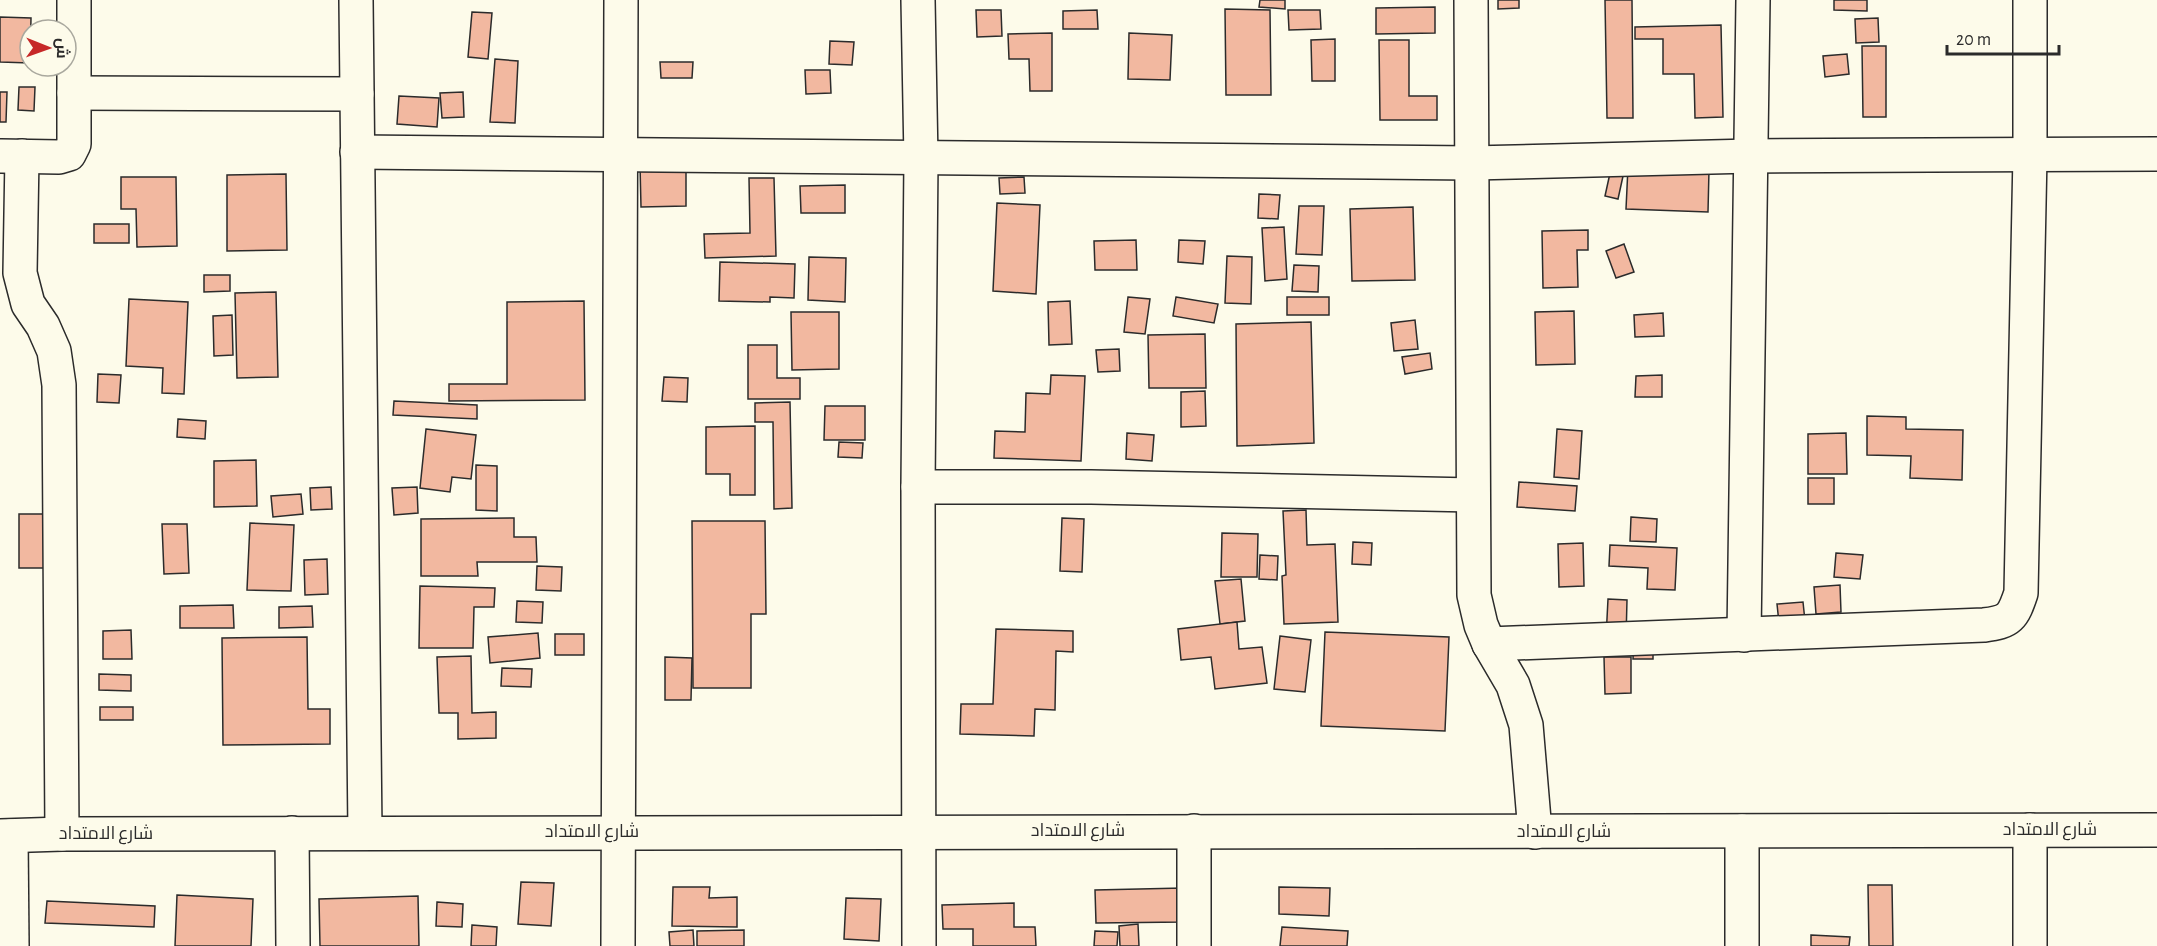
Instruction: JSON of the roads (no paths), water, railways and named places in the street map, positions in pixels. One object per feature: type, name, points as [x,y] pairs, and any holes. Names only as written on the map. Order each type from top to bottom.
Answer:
[{"type":"street","points":[[62,834],[59,385],[54,351],[43,326],[28,304],[20,273],[11,156],[59,157],[69,154],[74,144],[74,0]]},
{"type":"street","points":[[356,0],[365,833]]},
{"type":"street","points":[[618,946],[621,0]]},
{"type":"street","points":[[918,0],[921,159],[918,487],[919,946]]},
{"type":"street","points":[[1471,0],[1474,595],[1481,625],[1489,644],[1513,685],[1526,725],[1535,832]]},
{"type":"street","points":[[1744,635],[1753,0]]},
{"type":"street","points":[[1489,644],[1984,625],[2001,623],[2015,612],[2021,593],[2030,154],[2030,0]]},
{"type":"street","points":[[74,93],[357,94]]},
{"type":"street","points":[[357,152],[1472,163],[1751,156],[2157,154]]},
{"type":"street","points":[[918,487],[1091,487],[1473,495]]},
{"type":"street","points":[[2030,830],[2030,946]]},
{"type":"street","name":"شارع الامتداد","points":[[6,836],[618,831],[2157,831]]},
{"type":"street","points":[[1194,831],[1194,946]]},
{"type":"street","points":[[1742,831],[1742,946]]},
{"type":"street","points":[[292,833],[292,946]]},
{"type":"street","points":[[6,836],[12,946]]}]
